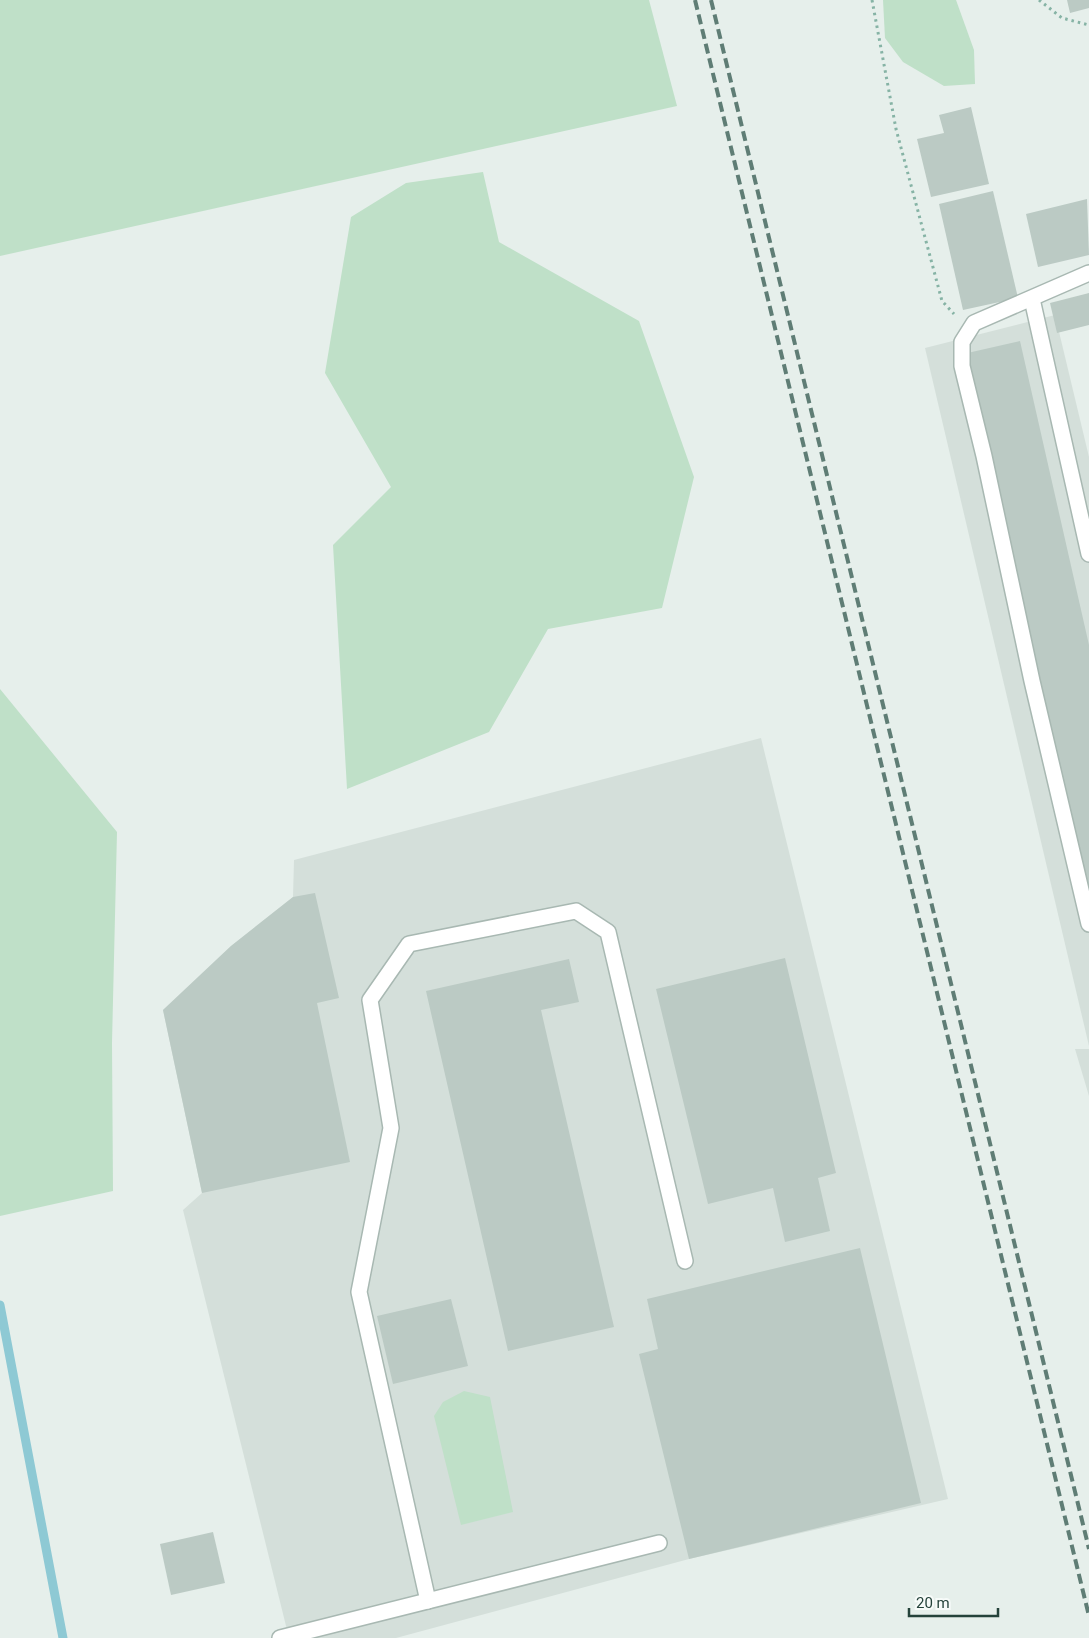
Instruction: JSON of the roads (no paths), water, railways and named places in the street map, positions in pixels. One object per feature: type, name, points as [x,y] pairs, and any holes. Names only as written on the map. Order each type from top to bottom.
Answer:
[{"type":"lane","points":[[1089,273],[974,323],[962,342],[962,366],[984,456],[1032,681],[1089,924]]},
{"type":"lane","points":[[1032,299],[1089,554]]},
{"type":"lane","points":[[428,1601],[359,1292],[391,1128],[370,1000],[409,944],[576,911],[608,932],[685,1261]]},
{"type":"lane","points":[[280,1638],[659,1543]]},
{"type":"waterway","points":[[0,1305],[63,1638]]},
{"type":"railway","points":[[695,0],[1089,1616]]},
{"type":"railway","points":[[711,0],[1089,1549]]}]
